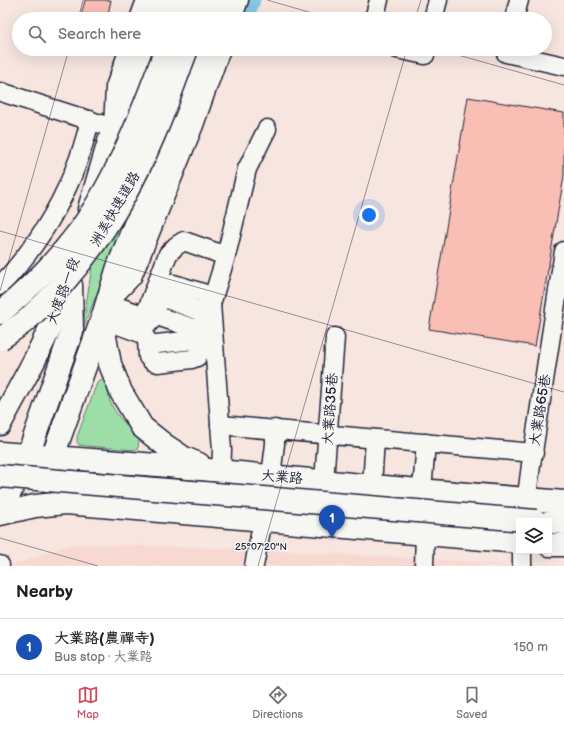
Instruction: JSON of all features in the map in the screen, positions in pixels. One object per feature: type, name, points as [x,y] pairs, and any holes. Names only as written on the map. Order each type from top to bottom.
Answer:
[{"type":"main road","points":[[158,12],[162,0]]},
{"type":"main road","points":[[180,12],[184,0]]},
{"type":"main road","points":[[200,12],[204,0]]},
{"type":"main road","points":[[217,12],[221,0]]},
{"type":"main road","name":"大度路一段","points":[[0,424],[47,334],[70,274],[113,128],[129,92],[142,56]]},
{"type":"main road","name":"洲美快速道路","points":[[0,313],[22,295],[52,264],[80,230],[103,193],[125,151],[163,56]]},
{"type":"main road","name":"洲美快速道路","points":[[0,339],[28,318],[67,280],[97,242],[128,191],[153,137],[184,56]]},
{"type":"main road","points":[[36,506],[105,311],[118,267],[173,128],[199,56]]},
{"type":"main road","points":[[0,514],[28,455],[72,331],[70,274]]},
{"type":"main road","points":[[105,311],[110,364],[121,392],[142,427],[184,458],[221,472]]},
{"type":"main road","name":"大業路","points":[[0,453],[157,465],[372,486],[564,502]]},
{"type":"main road","points":[[0,476],[516,519]]},
{"type":"main road","points":[[0,514],[36,506],[66,503],[516,542]]},
{"type":"main road","points":[[552,522],[564,523]]},
{"type":"main road","points":[[552,544],[564,545]]},
{"type":"street","points":[[142,12],[146,0]]},
{"type":"street","points":[[235,12],[239,0]]},
{"type":"street","points":[[376,12],[379,0]]},
{"type":"street","points":[[435,12],[438,0]]},
{"type":"street","points":[[516,12],[519,0]]},
{"type":"street","name":"大度路一段","points":[[113,128],[115,87],[126,56]]},
{"type":"street","points":[[105,311],[132,277],[194,124],[218,56]]},
{"type":"street","points":[[519,56],[564,66]]},
{"type":"street","points":[[1,92],[113,128]]},
{"type":"street","points":[[0,286],[16,269],[40,237],[61,200],[78,159],[90,120]]},
{"type":"street","points":[[105,311],[134,330],[143,334],[147,340],[148,357],[152,361],[158,363],[192,359],[196,357],[226,256],[247,169],[267,129]]},
{"type":"street","points":[[105,311],[140,314],[146,312],[168,254],[184,241],[226,256]]},
{"type":"street","name":"大業路65巷","points":[[524,518],[526,498],[564,251]]},
{"type":"street","points":[[134,330],[143,328],[152,321],[166,284],[174,284],[204,293],[208,297],[211,304],[222,450],[221,472]]},
{"type":"street","points":[[154,314],[193,328],[197,328],[206,321]]},
{"type":"street","name":"大業路35巷","points":[[324,481],[335,337]]},
{"type":"street","points":[[220,425],[534,453]]},
{"type":"street","points":[[271,476],[276,429]]},
{"type":"street","points":[[372,486],[375,439]]},
{"type":"street","points":[[422,490],[426,443]]},
{"type":"street","points":[[254,566],[263,520]]},
{"type":"street","points":[[424,566],[425,533]]},
{"type":"street","points":[[522,554],[522,566]]},
{"type":"shaded area","points":[[71,544],[252,549],[464,561],[513,566],[11,566]]},
{"type":"green space","points":[[132,204],[82,331],[93,260]]},
{"type":"green space","points":[[102,380],[106,385],[111,404],[114,409],[139,440],[138,448],[135,450],[79,445],[77,442],[77,437],[97,383]]},
{"type":"building","points":[[85,0],[111,0],[108,12],[82,12]]},
{"type":"building","points":[[468,97],[564,113],[564,176],[535,346],[429,329]]},
{"type":"waterway","points":[[249,12],[253,0]]},
{"type":"place","name":"大業路(農禪寺)","points":[[332,538]]}]
